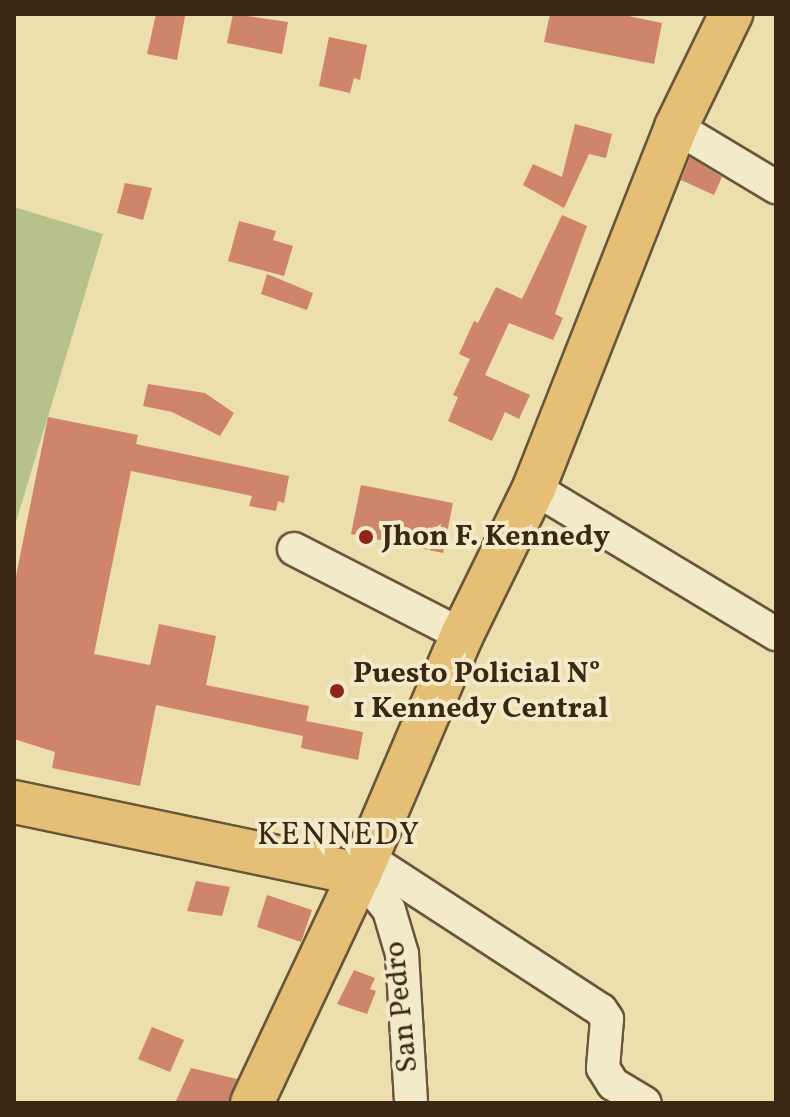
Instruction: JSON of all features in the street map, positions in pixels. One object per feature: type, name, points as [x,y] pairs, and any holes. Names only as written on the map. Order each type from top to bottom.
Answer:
[{"type":"main road","points":[[252,1103],[363,866],[462,635],[534,488],[676,127],[721,23]]},
{"type":"main road","points":[[14,802],[363,866]]},
{"type":"street","points":[[676,127],[776,187]]},
{"type":"street","points":[[534,488],[776,634]]},
{"type":"street","points":[[294,549],[462,635]]},
{"type":"street","points":[[363,866],[601,1010],[607,1019],[603,1068],[613,1084],[645,1103]]},
{"type":"street","name":"San Pedro","points":[[363,866],[389,910],[402,954],[411,1103]]},
{"type":"green space","points":[[14,207],[103,234],[16,522],[14,522]]},
{"type":"building","points":[[156,14],[185,16],[177,60],[147,54]]},
{"type":"building","points":[[233,14],[288,22],[282,54],[227,43]]},
{"type":"building","points":[[550,14],[619,14],[662,23],[654,64],[544,42]]},
{"type":"building","points":[[329,37],[367,45],[360,80],[354,78],[350,93],[319,86]]},
{"type":"building","points":[[575,124],[612,134],[606,158],[589,154],[564,208],[523,185],[533,164],[562,177]]},
{"type":"building","points":[[690,157],[722,177],[714,195],[681,180]]},
{"type":"building","points":[[125,183],[152,188],[143,220],[117,213]]},
{"type":"building","points":[[562,215],[587,226],[555,314],[563,318],[553,340],[509,323],[485,375],[530,395],[519,419],[505,412],[492,441],[448,421],[458,397],[453,395],[470,359],[459,354],[474,321],[478,323],[496,287],[522,299]]},
{"type":"building","points":[[239,221],[276,231],[273,240],[293,246],[284,276],[228,261]]},
{"type":"building","points":[[267,274],[313,293],[307,310],[261,294]]},
{"type":"building","points":[[148,384],[205,393],[234,413],[220,436],[172,412],[143,406]]},
{"type":"building","points":[[48,417],[138,435],[136,444],[289,476],[284,503],[278,501],[276,511],[249,506],[252,496],[131,471],[94,654],[150,665],[159,624],[216,636],[206,685],[309,706],[306,721],[363,732],[358,760],[301,748],[303,736],[156,705],[140,786],[52,768],[55,752],[14,739],[14,586]]},
{"type":"building","points":[[361,485],[453,503],[443,553],[351,534]]},
{"type":"building","points":[[196,881],[230,887],[222,916],[187,911]]},
{"type":"building","points":[[267,895],[312,910],[301,942],[257,927]]},
{"type":"building","points":[[354,970],[375,978],[370,989],[376,991],[367,1014],[337,1004]]},
{"type":"building","points":[[152,1027],[184,1040],[170,1072],[138,1059]]},
{"type":"building","points":[[191,1068],[237,1079],[228,1103],[175,1103]]},
{"type":"place","name":"Jhon F. Kennedy","points":[[366,537]]},
{"type":"place","name":"Puesto Policial N° 1 Kennedy Central","points":[[337,691]]},
{"type":"district","name":"KENNEDY","points":[[339,836]]}]
